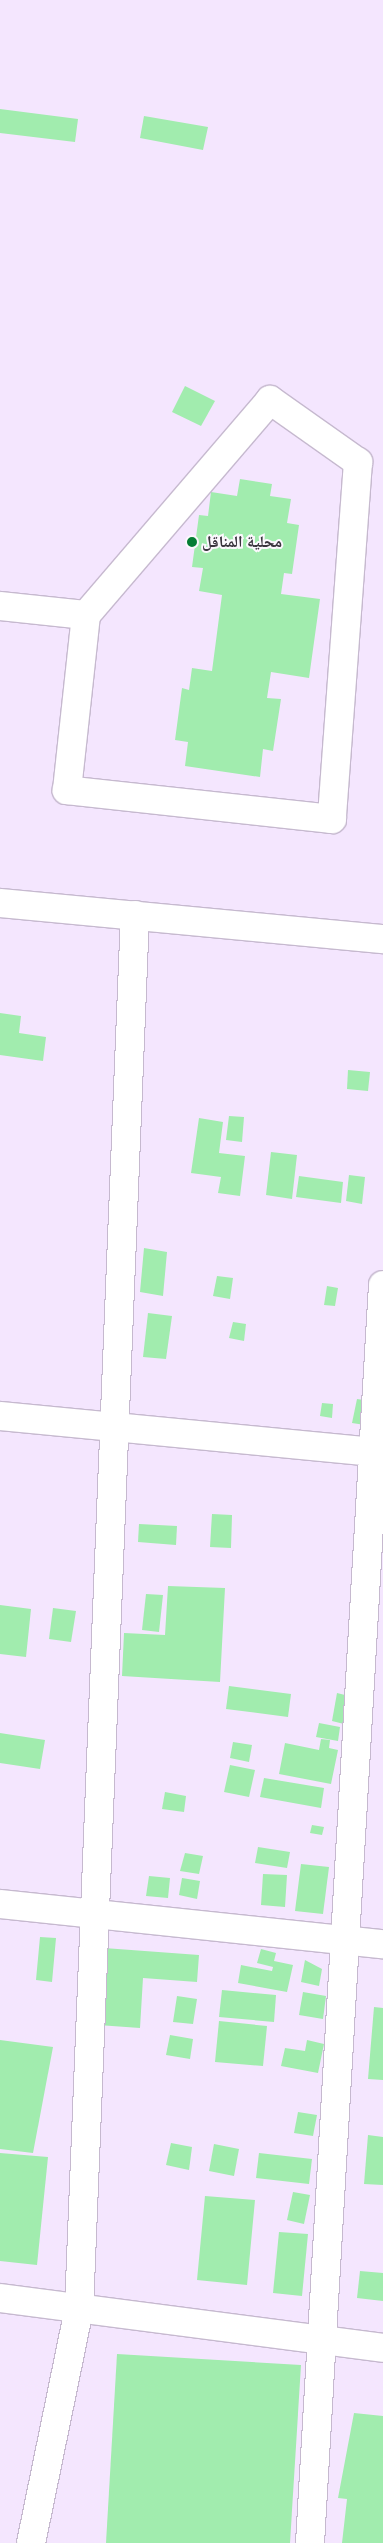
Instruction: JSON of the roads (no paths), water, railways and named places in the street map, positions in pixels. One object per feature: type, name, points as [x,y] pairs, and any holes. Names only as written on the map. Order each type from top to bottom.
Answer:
[{"type":"street","points":[[270,400],[358,462],[332,819],[67,790],[86,615],[270,400]]},
{"type":"street","points":[[0,606],[86,615]]},
{"type":"street","points":[[0,903],[383,938]]},
{"type":"street","points":[[31,2543],[78,2309],[135,916]]},
{"type":"street","points":[[310,2543],[344,1940],[377,1453],[383,1285]]},
{"type":"street","points":[[0,1416],[377,1453]]},
{"type":"street","points":[[0,1904],[383,1944]]},
{"type":"street","points":[[0,2298],[383,2348]]},
{"type":"place","name":"محلية المناقل","points":[[192,542]]}]
